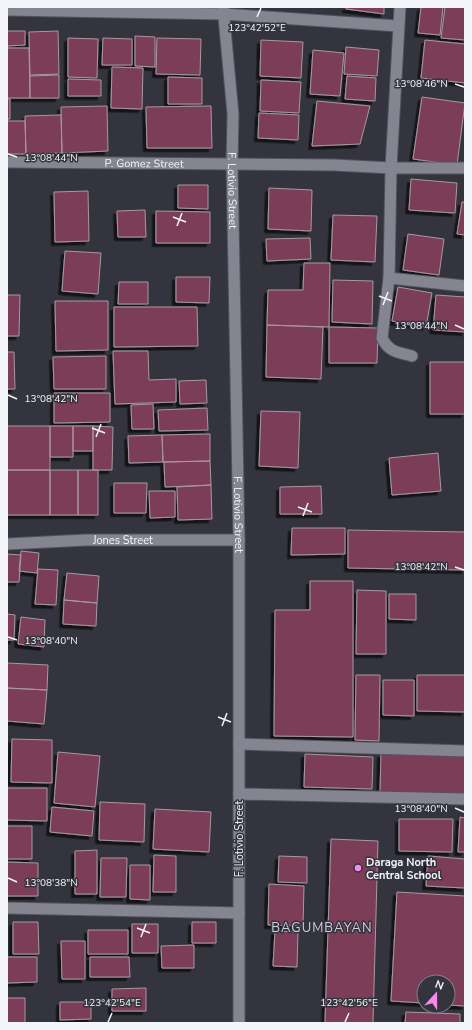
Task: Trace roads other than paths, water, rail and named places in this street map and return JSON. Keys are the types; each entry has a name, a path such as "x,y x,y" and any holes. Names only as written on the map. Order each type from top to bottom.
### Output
{"street":[{"path":"400,7 391,168 390,278 382,338 392,351 412,356"},
{"path":"7,10 223,11 398,26"},
{"name":"F. Lotivio Street","path":"223,11 233,114 232,164 239,540 239,1023"},
{"name":"P. Gomez Street","path":"7,162 334,165 391,168 465,168"},
{"path":"390,278 465,286"},
{"name":"Jones Street","path":"7,544 86,540 239,540"},
{"path":"239,744 320,748 465,751"},
{"path":"239,794 465,799"},
{"path":"7,908 238,913"}],"place":[{"name":"Daraga North Central School","path":"358,868"}],"district":[{"name":"BAGUMBAYAN","path":"322,928"}]}
